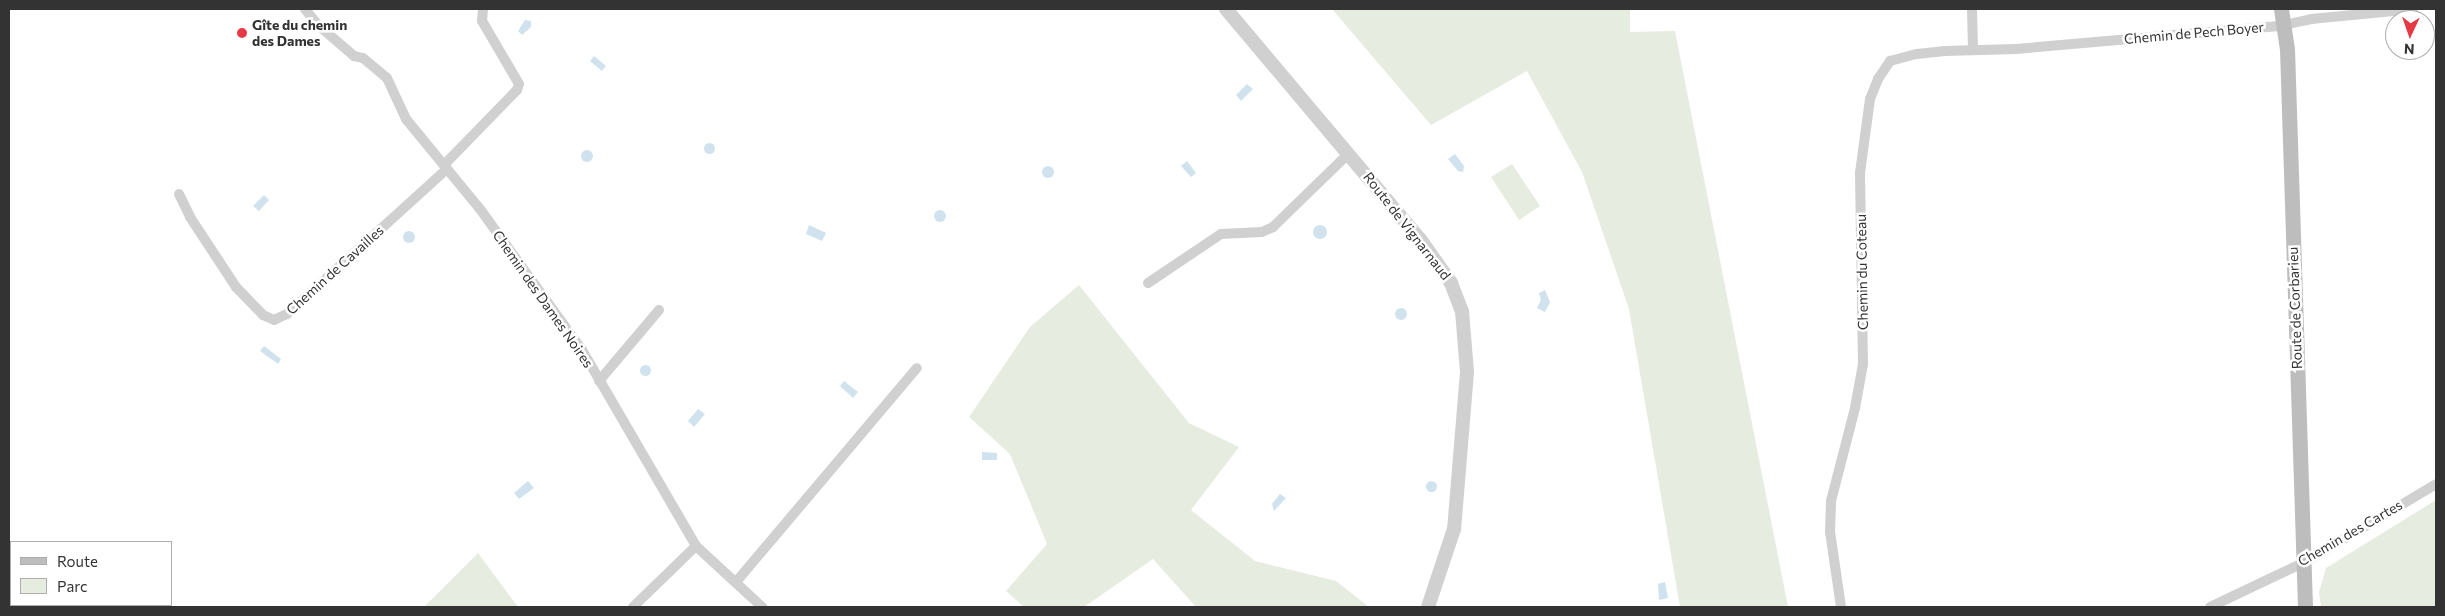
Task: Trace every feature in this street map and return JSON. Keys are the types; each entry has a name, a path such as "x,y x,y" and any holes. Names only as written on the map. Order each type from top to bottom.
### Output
{"main road":[{"name":"Route de Corbarieu","path":"2281,9 2284,25 2305,607"}],"street":[{"name":"Chemin des Dames Noires","path":"305,9 318,25 354,56 362,58 387,78 406,119 545,297 599,381 696,546 762,607"},
{"name":"Chemin de Cavailles","path":"179,194 190,217 236,287 263,316 274,320 287,314 445,167 517,90 519,84 482,21 483,9"},
{"name":"Route de Vignarnaud","path":"1226,9 1292,91 1349,153 1420,239 1451,283 1462,311 1467,372 1454,528 1428,607"},
{"path":"1972,9 1973,49"},
{"name":"Chemin de Pech Boyer","path":"1973,49 2016,49 2284,25 2414,9"},
{"name":"Chemin du Coteau","path":"1841,607 1830,532 1831,501 1863,364 1860,173 1870,99 1878,79 1890,61 1917,54 1973,49"},
{"path":"1148,283 1221,234 1262,232 1273,227 1349,153"},
{"path":"599,381 659,310"},
{"path":"736,582 917,368"},
{"name":"Chemin des Cartes","path":"2210,607 2302,563 2436,484"},
{"path":"633,607 696,546"}],"green space":[{"path":"1332,9 1630,9 1630,32 1675,31 1788,607 1680,607 1629,309 1582,172 1527,71 1431,125"},
{"path":"1512,164 1540,206 1519,220 1491,177"},
{"path":"1079,285 1189,423 1239,447 1191,510 1255,561 1336,581 1369,607 1196,607 1153,559 1084,607 1024,607 1006,591 1047,544 1010,454 969,417 1030,327"},
{"path":"2436,500 2436,607 2321,607 2319,592 2326,568"},
{"path":"478,553 518,607 424,607"}],"water":[{"path":"525,20 531,21 531,27 522,35 518,31"},
{"path":"594,56 606,66 602,71 590,61"},
{"path":"1247,84 1253,89 1241,101 1236,95"},
{"path":"709,142 715,148 709,154 703,148"},
{"path":"587,150 593,156 587,162 581,156"},
{"path":"1455,154 1464,166 1463,172 1458,171 1448,159"},
{"path":"1187,161 1196,173 1191,177 1181,166"},
{"path":"1048,166 1054,172 1048,178 1042,172"},
{"path":"264,195 269,200 259,211 253,206"},
{"path":"938,210 942,210 946,216 942,222 938,222 934,218 934,214"},
{"path":"809,225 826,233 822,241 806,234"},
{"path":"1320,225 1325,227 1327,232 1325,237 1320,239 1315,237 1313,232 1315,227"},
{"path":"409,231 415,237 409,243 403,237"},
{"path":"1545,290 1550,302 1545,312 1537,308 1541,300 1539,293"},
{"path":"1401,308 1407,314 1401,320 1395,314"},
{"path":"264,346 281,359 278,364 260,351"},
{"path":"645,364 651,370 645,376 639,370"},
{"path":"844,381 858,392 853,398 840,386"},
{"path":"698,409 705,414 694,427 688,421"},
{"path":"982,452 997,453 997,460 982,460"},
{"path":"1431,480 1437,486 1431,492 1425,486"},
{"path":"528,481 534,488 519,499 514,493"},
{"path":"1280,494 1286,498 1274,511 1272,504"},
{"path":"1665,582 1668,598 1659,600 1658,584"}],"place":[{"name":"Gîte du chemin des Dames","path":"242,33"}]}
